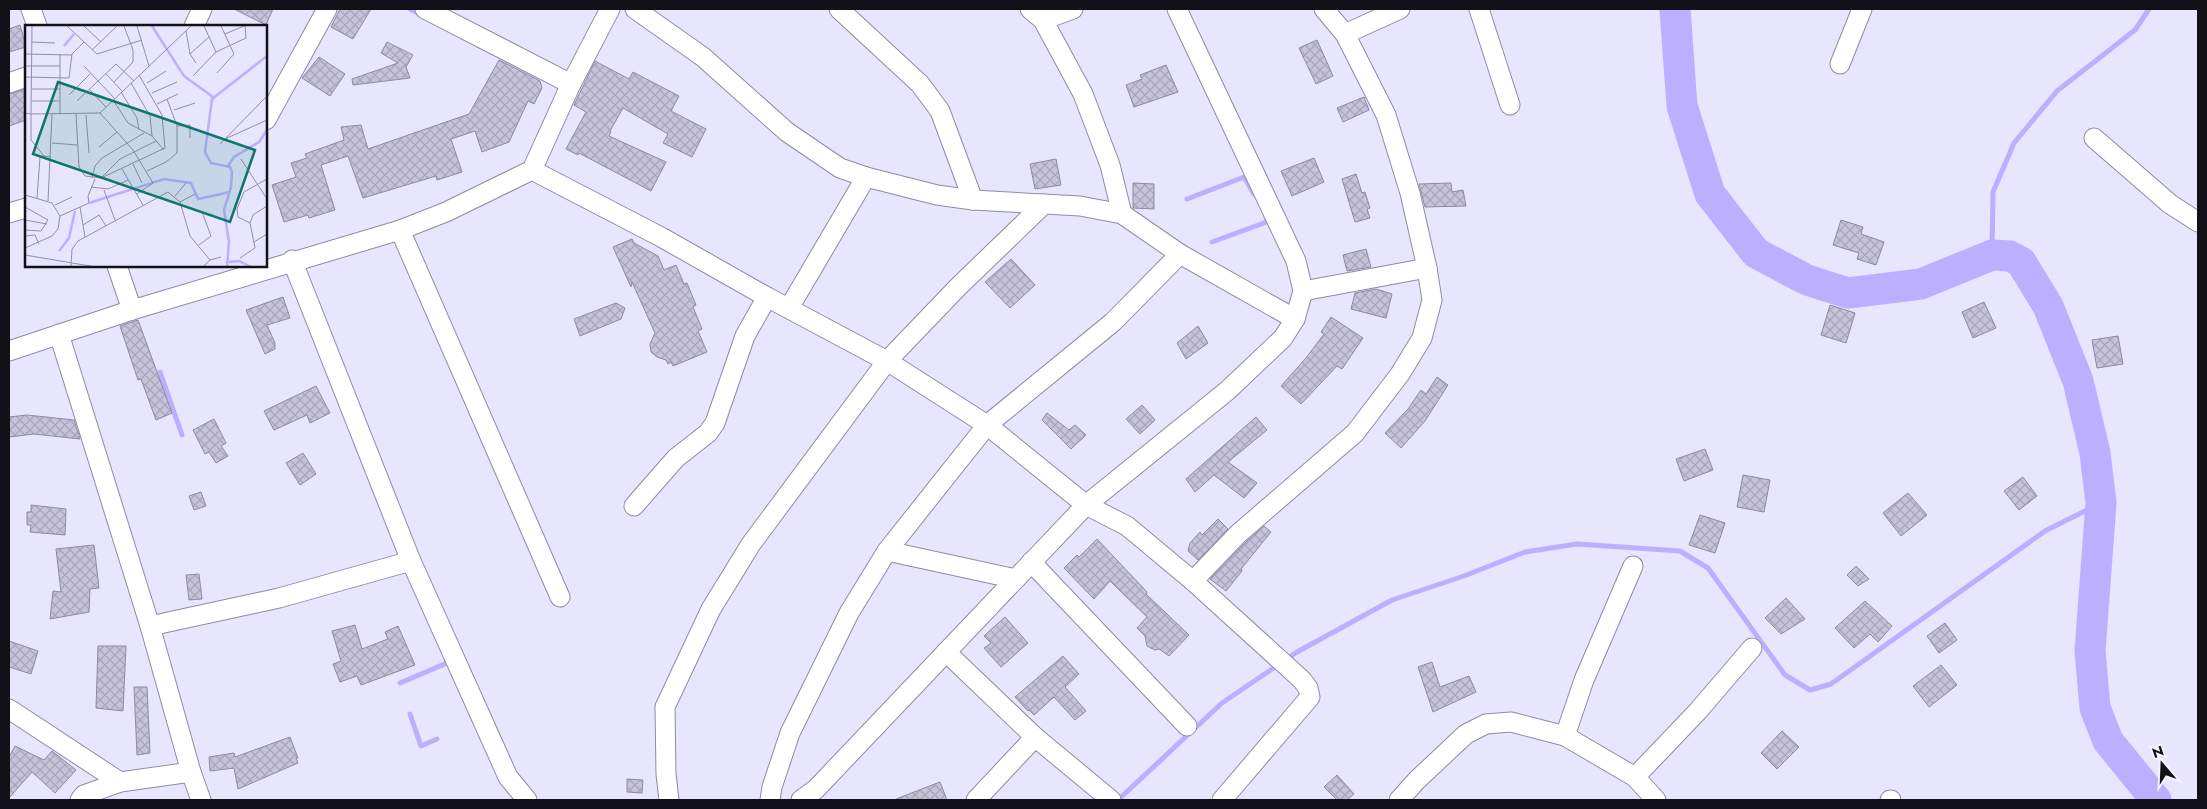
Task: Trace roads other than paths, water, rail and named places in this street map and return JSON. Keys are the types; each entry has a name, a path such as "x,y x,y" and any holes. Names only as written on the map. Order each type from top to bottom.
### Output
{"street":[{"path":"31,9 36,25"},
{"path":"194,25 202,9"},
{"path":"268,116 327,9"},
{"path":"426,9 571,84"},
{"path":"268,268 400,230 446,212 532,170 571,84 610,9"},
{"path":"636,9 703,57 787,132 818,155 840,168 866,177 937,195 973,200 1080,206 1122,214 1180,254 1295,319"},
{"path":"839,9 920,84 940,111 973,200"},
{"path":"1073,9 1036,14 1084,94 1110,165 1122,214"},
{"path":"801,800 816,789 1086,505 1227,391 1283,338 1295,319 1303,291 1296,260 1177,9"},
{"path":"1193,581 1238,534 1355,434 1422,338 1432,300 1427,268 1410,193 1386,116 1345,34 1324,9"},
{"path":"1345,34 1400,9"},
{"path":"1479,9 1510,105"},
{"path":"1840,64 1862,9"},
{"path":"9,83 25,77"},
{"path":"2094,138 2170,204 2198,222"},
{"path":"532,170 661,237 767,297 887,361 987,425 1086,505 1127,526 1193,581 1302,680 1308,688 1310,697 1222,800"},
{"path":"789,308 866,177"},
{"path":"669,800 666,774 664,707 710,609 751,544 887,361 958,287 1044,204"},
{"path":"9,214 25,208"},
{"path":"400,230 560,598"},
{"path":"770,800 772,786 790,733 848,613 887,551 987,425 1113,322 1180,254"},
{"path":"292,260 411,561 508,777 527,800"},
{"path":"118,268 132,310"},
{"path":"9,351 266,268"},
{"path":"1303,291 1427,268"},
{"path":"634,506 676,458 708,433 715,423 745,336 767,297"},
{"path":"59,334 150,626 191,772 201,800"},
{"path":"887,551 1016,579"},
{"path":"150,626 279,598 411,561"},
{"path":"1031,562 1187,726"},
{"path":"1565,736 1584,680 1633,566"},
{"path":"1635,777 1698,711 1752,648"},
{"path":"946,652 1035,737 1111,800"},
{"path":"9,709 120,782"},
{"path":"1399,800 1417,780 1466,734 1486,724 1511,722 1565,736 1635,777 1656,800"},
{"path":"976,800 1035,737"},
{"path":"80,800 84,795 120,782 191,772"}],"waterway":[{"path":"410,9 422,15"},
{"path":"1675,9 1682,106 1710,194 1756,253 1807,280 1848,293 1921,284 1992,255 2010,256 2021,262 2048,306 2078,381 2095,453 2101,503 2090,651 2095,708 2108,741 2156,800"},
{"path":"1992,255 1993,192 2014,143 2057,91 2135,30 2149,9"},
{"path":"1187,199 1244,177 1254,194"},
{"path":"1212,242 1264,223 1268,220 1266,217"},
{"path":"160,372 182,435"},
{"path":"1118,800 1222,703 1297,652 1392,600 1464,576 1525,552 1577,544 1680,551 1708,568 1785,675 1810,690 1831,684 2045,531 2101,503"},
{"path":"400,683 447,663 446,658"},
{"path":"410,714 421,746 437,739"}]}
